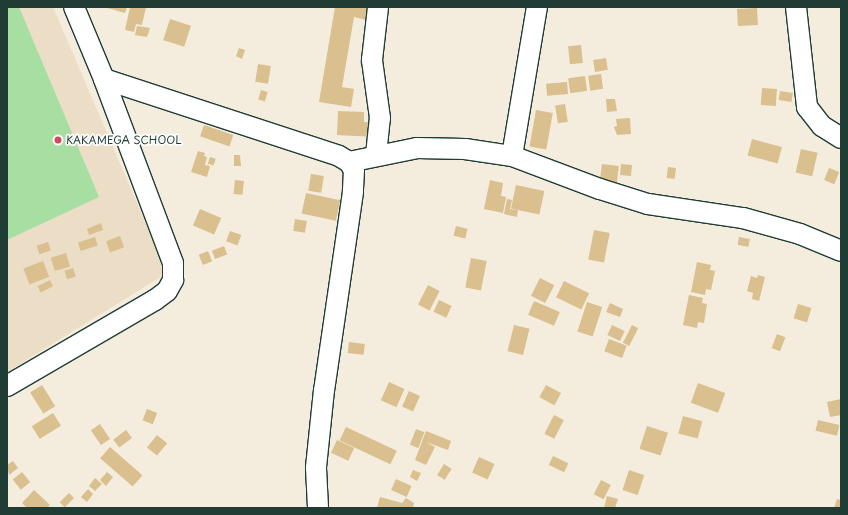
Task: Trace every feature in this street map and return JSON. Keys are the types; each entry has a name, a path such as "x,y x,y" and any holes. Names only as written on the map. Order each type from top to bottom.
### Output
{"street":[{"path":"7,386 155,300 167,290 173,280 173,263 104,79 74,7"},
{"path":"376,155 380,118 372,60 378,7"},
{"path":"512,156 537,7"},
{"path":"796,7 807,107 822,126 841,138"},
{"path":"104,79 339,156 349,162 354,170 353,192 324,390 316,468 318,508"},
{"path":"349,162 376,155 417,148 465,149 512,156 600,189 648,204 743,218 839,247"}],"shaded area":[{"name":"KAKAMEGA SCHOOL","path":"7,7 53,7 167,273 7,372"}],"green space":[{"path":"7,7 19,7 99,197 7,240"}],"building":[{"path":"104,7 127,7 125,13"},
{"path":"130,7 146,7 142,25 136,24 134,32 125,30"},
{"path":"335,7 369,7 367,20 354,17 342,87 354,89 351,107 319,102"},
{"path":"757,8 758,25 738,26 737,9"},
{"path":"170,19 191,26 184,47 163,40"},
{"path":"137,26 150,28 147,37 135,35"},
{"path":"581,45 583,63 570,64 568,46"},
{"path":"239,48 245,50 242,59 236,56"},
{"path":"606,58 608,70 595,72 593,60"},
{"path":"258,64 271,66 268,84 255,82"},
{"path":"601,74 603,89 590,91 588,76"},
{"path":"585,76 587,91 570,93 568,78"},
{"path":"567,82 568,94 547,96 546,84"},
{"path":"762,88 777,89 776,106 761,105"},
{"path":"261,90 268,92 265,102 258,100"},
{"path":"780,91 793,93 791,102 779,100"},
{"path":"606,99 615,99 617,111 607,112"},
{"path":"565,104 568,122 558,123 555,106"},
{"path":"536,110 553,113 546,149 530,146"},
{"path":"338,111 364,112 364,122 376,123 375,137 337,135"},
{"path":"630,118 631,134 617,135 614,127 617,126 616,119"},
{"path":"204,125 233,135 229,146 200,136"},
{"path":"752,139 782,147 778,163 748,155"},
{"path":"801,149 818,153 812,176 796,172"},
{"path":"198,151 205,153 204,156 207,157 205,165 210,166 207,177 191,172"},
{"path":"234,155 240,155 241,166 234,166"},
{"path":"210,157 216,159 214,166 208,164"},
{"path":"602,164 619,166 616,186 600,184"},
{"path":"621,164 632,165 631,176 620,175"},
{"path":"668,167 676,168 675,179 667,178"},
{"path":"829,168 839,172 834,184 824,180"},
{"path":"311,174 324,176 321,193 308,191"},
{"path":"235,180 244,181 242,195 234,194"},
{"path":"490,180 503,183 501,196 506,197 503,213 484,209"},
{"path":"516,185 544,191 539,215 511,208"},
{"path":"306,193 340,200 336,221 302,214"},
{"path":"507,199 512,200 510,209 518,210 517,217 504,214"},
{"path":"200,209 221,218 214,235 193,226"},
{"path":"295,219 307,221 305,233 293,231"},
{"path":"101,223 103,230 89,235 87,229"},
{"path":"456,226 468,229 465,239 454,236"},
{"path":"594,230 610,233 604,263 588,259"},
{"path":"230,231 241,235 238,245 226,241"},
{"path":"120,236 124,247 110,252 106,241"},
{"path":"95,237 98,246 81,251 78,243"},
{"path":"739,237 750,239 748,247 738,245"},
{"path":"48,242 51,251 39,254 37,246"},
{"path":"224,246 227,254 215,259 212,251"},
{"path":"208,251 212,261 203,265 199,255"},
{"path":"66,253 70,266 55,271 51,258"},
{"path":"471,258 487,261 481,291 465,287"},
{"path":"43,261 49,277 29,284 23,269"},
{"path":"697,262 711,265 710,270 715,271 711,290 706,289 705,295 691,292"},
{"path":"73,268 76,277 67,279 64,271"},
{"path":"758,275 765,277 759,301 752,299 753,293 747,291 751,276 757,278"},
{"path":"540,278 554,285 545,303 531,296"},
{"path":"50,280 53,286 41,293 38,286"},
{"path":"564,281 589,293 581,309 556,297"},
{"path":"428,285 440,291 430,311 418,305"},
{"path":"689,295 703,298 702,303 707,304 704,323 698,322 697,328 683,325"},
{"path":"439,300 452,306 446,318 434,312"},
{"path":"534,301 560,312 554,326 528,315"},
{"path":"587,302 602,307 593,336 577,331"},
{"path":"610,303 623,309 620,317 606,312"},
{"path":"798,304 811,308 807,322 794,318"},
{"path":"514,325 530,329 523,355 507,351"},
{"path":"612,325 625,331 620,341 607,335"},
{"path":"632,325 638,328 629,346 623,343"},
{"path":"777,334 785,337 780,351 772,348"},
{"path":"609,339 627,346 622,358 604,351"},
{"path":"349,342 365,344 364,355 348,353"},
{"path":"389,382 405,389 396,407 381,400"},
{"path":"698,383 725,393 718,413 691,403"},
{"path":"42,385 55,406 43,414 30,392"},
{"path":"546,385 561,393 554,405 539,397"},
{"path":"409,391 420,396 413,411 402,407"},
{"path":"841,399 841,415 830,417 827,402"},
{"path":"147,409 157,413 153,424 143,420"},
{"path":"53,413 61,426 40,439 32,426"},
{"path":"554,415 564,420 554,439 544,434"},
{"path":"683,416 702,421 698,439 678,433"},
{"path":"818,420 839,425 837,436 816,431"},
{"path":"100,424 110,439 101,445 91,430"},
{"path":"647,426 668,433 661,456 640,449"},
{"path":"346,427 397,451 390,464 340,441"},
{"path":"416,429 424,432 418,448 410,445"},
{"path":"126,430 132,438 119,448 113,440"},
{"path":"426,431 451,441 448,450 426,442 435,447 426,465 415,460"},
{"path":"157,435 167,443 157,456 147,447"},
{"path":"337,440 354,448 348,461 331,453"},
{"path":"110,447 142,475 133,487 100,458"},
{"path":"553,456 568,463 564,472 549,465"},
{"path":"479,457 495,464 488,479 472,473"},
{"path":"13,461 18,468 9,475 7,465"},
{"path":"444,464 452,469 445,480 437,475"},
{"path":"413,470 421,473 417,481 410,477"},
{"path":"629,470 644,475 638,495 623,490"},
{"path":"22,472 30,482 21,490 13,480"},
{"path":"107,472 113,477 106,486 100,480"},
{"path":"95,478 102,484 95,491 89,486"},
{"path":"396,479 412,486 407,497 391,490"},
{"path":"601,480 611,485 604,499 594,494"},
{"path":"88,489 93,494 87,502 81,497"},
{"path":"34,490 50,505 47,508 27,508 22,503"},
{"path":"69,493 74,498 65,507 60,502"},
{"path":"607,496 618,499 615,508 604,508"},
{"path":"380,497 402,503 406,498 414,503 413,508 377,508"},
{"path":"837,499 841,500 841,508 834,508"}],"place":[{"name":"KAKAMEGA SCHOOL","path":"58,140"}]}
